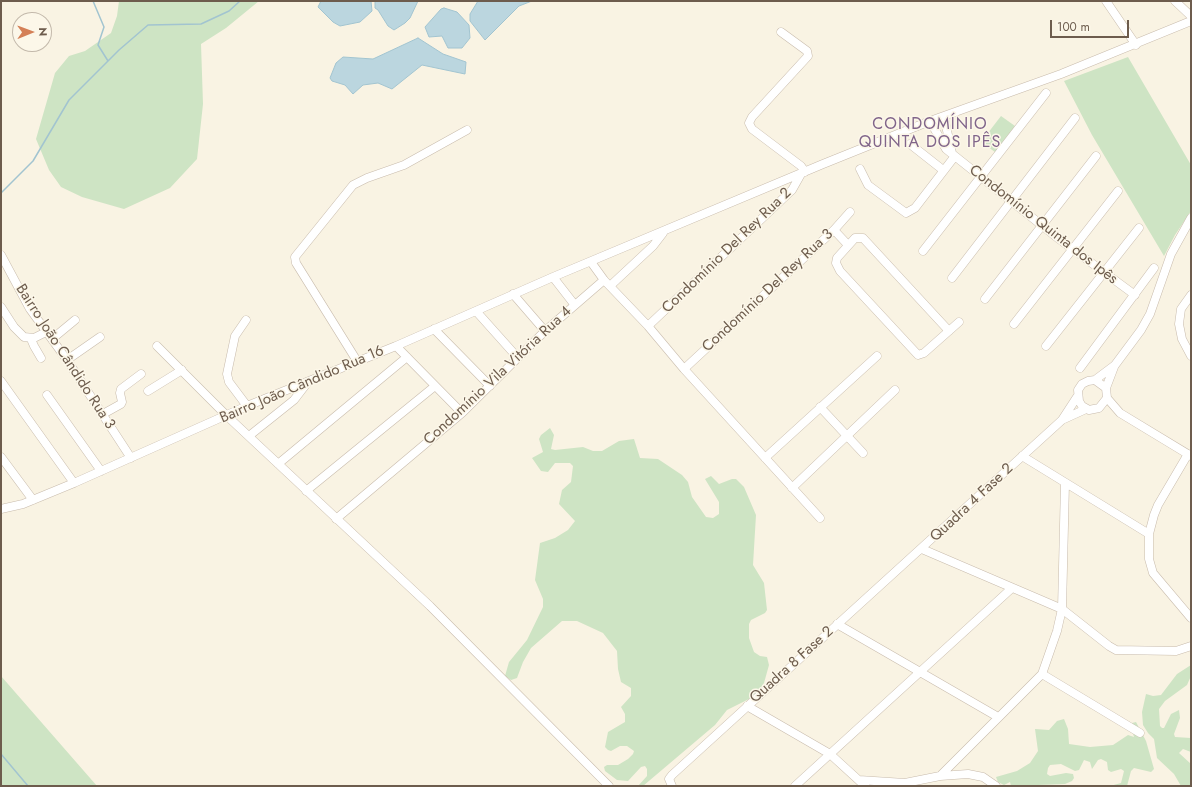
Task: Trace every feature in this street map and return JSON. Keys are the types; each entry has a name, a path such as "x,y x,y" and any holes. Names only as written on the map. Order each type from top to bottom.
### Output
{"street":[{"path":"1106,1 1136,45"},
{"path":"1175,1 1191,16"},
{"name":"Bairro João Cândido Rua 16","path":"1,509 14,507 74,483 247,406 396,346 513,294 803,173 930,121 1061,74 1136,45 1191,21"},
{"path":"781,32 807,51 808,56 752,117 749,123 752,129 801,166 803,173"},
{"path":"923,251 1046,93"},
{"path":"860,169 868,185 906,213 916,208 954,155 944,117"},
{"path":"952,278 1075,118"},
{"name":"Condomínio Quinta dos Ipês","path":"930,121 946,149 1103,273 1135,295"},
{"path":"357,361 298,266 295,257 352,185 404,165 467,130"},
{"path":"910,144 943,170"},
{"path":"984,299 1096,156"},
{"name":"Condomínio Del Rey Rua 2","path":"648,326 792,190 803,173"},
{"path":"1014,324 1118,191"},
{"name":"Condomínio Del Rey Rua 3","path":"684,369 834,230 850,212"},
{"path":"1062,420 1077,397 1078,390 1082,384 1095,380 1115,364 1147,321 1170,254 1191,218"},
{"path":"1046,346 1139,228"},
{"path":"834,230 848,245"},
{"name":"Condomínio Vila Vitória Rua 4","path":"336,519 462,413 574,304 607,283 652,246 664,232"},
{"path":"949,331 863,238 857,237 837,258 836,263 838,268 916,353 921,355 924,353 949,331 959,322"},
{"name":"Bairro João Cândido Rua 3","path":"1,255 30,309 67,360 131,458"},
{"path":"591,262 607,283 648,326 684,369 820,518"},
{"path":"1080,368 1154,268"},
{"path":"554,277 574,304"},
{"path":"513,294 545,331"},
{"path":"1191,295 1181,309 1179,324 1182,339 1191,356"},
{"path":"1,307 20,334 31,339 38,338 46,332"},
{"path":"476,311 518,358"},
{"path":"52,339 75,320"},
{"path":"246,320 235,336 227,374 229,382 247,406"},
{"path":"434,329 490,386"},
{"path":"67,360 100,337"},
{"path":"31,339 41,358"},
{"path":"157,346 226,416 430,606 609,786"},
{"path":"396,346 462,413"},
{"path":"765,458 877,356"},
{"path":"278,464 407,357"},
{"path":"1115,364 1106,388 1107,398 1120,413"},
{"path":"148,391 182,370"},
{"path":"103,414 121,404 120,393 122,389 141,374"},
{"path":"1095,380 1106,388"},
{"path":"1,381 74,483"},
{"path":"249,436 294,400 307,383"},
{"path":"306,492 435,386"},
{"path":"792,488 895,390"},
{"path":"47,395 101,471"},
{"path":"1077,397 1082,406 1086,409 1092,410 1099,408 1120,413 1190,455 1158,505 1149,534 1151,568 1191,618"},
{"path":"1099,408 1107,398"},
{"path":"820,407 863,453"},
{"path":"1062,420 1086,409"},
{"name":"Quadra 4 Fase 2","path":"837,624 922,549 1062,420"},
{"path":"1022,456 1149,534"},
{"path":"1,457 33,500"},
{"path":"940,776 1042,674 1057,631 1062,609 1065,483"},
{"path":"922,549 1062,609 1108,646 1116,650 1176,651 1191,646"},
{"path":"795,786 1012,588"},
{"path":"837,624 998,717"},
{"name":"Quadra 8 Fase 2","path":"671,783 672,775 837,624"},
{"path":"1042,674 1140,733"},
{"path":"747,706 830,754 865,786"},
{"path":"859,780 905,783 940,776 976,774 996,786"}],"green space":[{"path":"119,1 259,1 226,28 201,44 203,104 197,159 170,188 124,209 82,197 61,187 49,170 36,139 55,73 69,56 85,51 111,33 117,16"},
{"path":"1128,57 1191,165 1191,211 1175,235 1164,256 1092,135 1064,81"},
{"path":"1001,116 1015,126 995,152 981,142"},
{"path":"550,428 554,435 551,449 555,450 583,447 593,451 602,451 619,441 634,439 640,458 658,459 682,475 688,482 692,497 706,517 713,518 719,514 719,502 705,479 711,476 719,484 736,479 744,487 756,515 753,565 764,583 767,610 765,613 751,620 749,624 749,638 754,652 760,656 767,657 769,665 764,683 755,696 727,710 715,725 643,786 638,786 647,776 647,769 645,766 641,767 628,781 617,780 605,771 604,767 607,765 618,765 628,759 634,751 627,746 620,746 611,751 605,747 608,732 625,722 625,714 621,707 631,696 631,688 621,682 618,669 617,651 603,633 577,621 562,621 531,648 523,662 517,678 511,680 505,676 509,662 527,640 543,607 543,599 535,580 540,543 555,538 568,530 575,521 559,504 562,490 571,482 573,466 570,463 555,463 548,472 541,471 532,458 543,452 539,439 541,435"},
{"path":"1191,665 1191,676 1187,685 1165,701 1159,709 1160,726 1162,728 1164,728 1171,714 1179,710 1180,718 1174,734 1175,737 1191,738 1191,752 1183,749 1179,753 1191,764 1191,786 1181,786 1174,774 1157,758 1154,739 1143,725 1142,712 1146,694 1153,696 1161,695 1177,674"},
{"path":"1,676 97,786 1,786"},
{"path":"1064,719 1068,729 1069,744 1090,747 1113,745 1128,735 1134,737 1131,726 1132,723 1136,722 1146,741 1154,769 1151,772 1134,768 1131,771 1127,786 1110,786 1121,783 1124,771 1121,769 1111,772 1108,770 1107,762 1101,759 1098,760 1092,769 1090,762 1084,760 1079,770 1075,771 1061,764 1050,765 1047,774 1050,776 1066,773 1073,774 1074,778 1072,781 1065,784 1011,786 1010,782 1004,785 998,782 996,777 1017,771 1030,763 1038,751 1035,729 1049,730 1057,721"}],"water":[{"path":"321,1 371,1 372,11 360,22 340,26 333,22 318,7"},
{"path":"375,1 418,1 410,18 394,30 388,26 378,10 375,8"},
{"path":"478,1 532,1 519,6 485,40 470,21 470,14"},
{"path":"444,8 457,12 469,25 470,38 462,48 448,48 442,36 429,37 425,27 441,9"},
{"path":"418,38 443,54 466,62 465,74 422,65 392,89 378,83 363,85 353,94 345,85 332,81 330,78 336,63 343,57 373,59"}],"waterway":[{"path":"93,1 104,27 98,45 108,61"},
{"path":"1,193 33,161 69,100 119,50 148,25 201,24 229,11 240,1"},
{"path":"1,754 28,786"}],"district":[{"name":"CONDOMÍNIO QUINTA DOS IPÊS","path":"930,134"}]}
